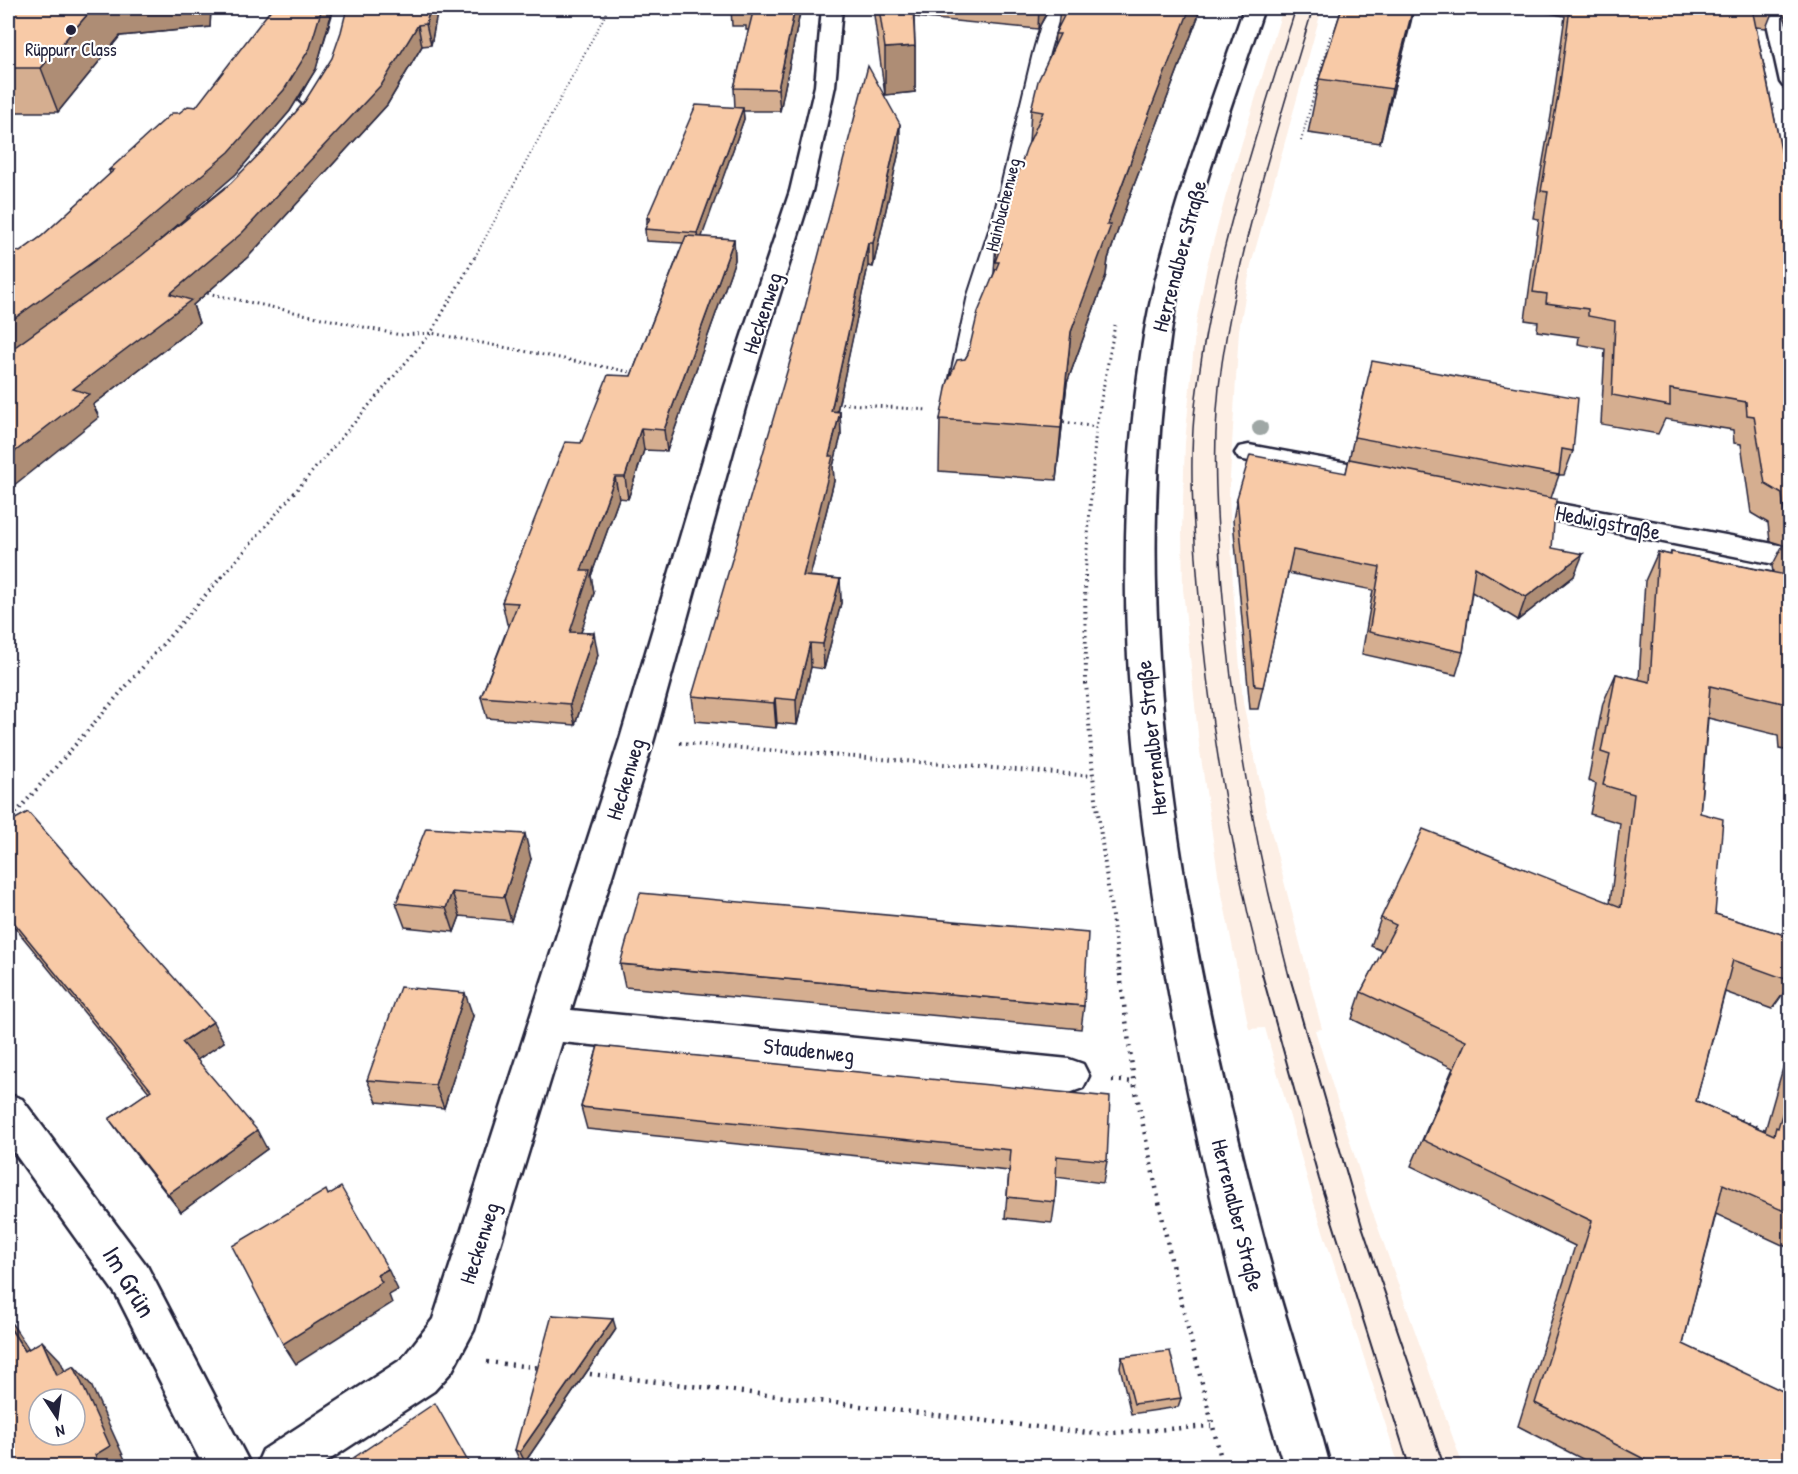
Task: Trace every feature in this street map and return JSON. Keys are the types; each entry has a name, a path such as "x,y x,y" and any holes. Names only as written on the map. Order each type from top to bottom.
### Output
{"street":[{"path":"298,117 321,84 337,41 345,8"},
{"name":"Heckenweg","path":"279,1467 418,1375 436,1356 452,1330 637,739 738,386 801,191 825,86 832,8"},
{"name":"Herrenalber Straße","path":"1254,8 1174,256 1158,328 1145,426 1139,584 1152,779 1181,958 1206,1088 1238,1220 1307,1467"},
{"path":"1770,8 1776,19 1791,82"},
{"path":"1249,453 1414,485"},
{"name":"Hedwigstraße","path":"1484,498 1791,557"},
{"name":"Staudenweg","path":"548,1024 1069,1076"},
{"name":"Im Grün","path":"8,1112 132,1281 228,1467"}],"lane":[{"name":"Hainbuchenweg","path":"954,405 978,294 1003,215 1049,25 1058,8"}],"path":[{"path":"531,10 576,8"},
{"path":"8,822 16,816 431,333 458,289 609,8"},
{"path":"1301,141 1331,33"},
{"path":"202,291 400,335 431,333 639,374"},
{"path":"834,402 951,412 954,405"},
{"path":"1049,419 1096,427"},
{"path":"637,739 1093,776"},
{"path":"1725,1114 1779,1137"},
{"path":"436,1356 554,1370"},
{"path":"578,1372 1097,1434 1211,1426"}],"shaded area":[{"path":"1283,8 1322,8 1251,265 1239,330 1229,494 1233,587 1243,703 1267,815 1322,1029 1315,1030 1370,1205 1463,1466 1399,1466 1314,1203 1265,1028 1249,1029 1218,874 1199,744 1183,589 1182,530 1185,443 1196,322 1207,265 1226,195"}],"building":[{"path":"8,8 93,8 41,68 8,68"},
{"path":"272,8 322,8 310,48 284,90 229,152 133,233 8,323 8,249 20,252 42,236 114,170 109,170 172,113 179,113 188,106 196,107"},
{"path":"347,8 430,8 426,24 418,25 382,84 242,233 170,294 191,300 73,389 89,394 8,457 8,352 141,256 231,183 270,143 305,101 332,58"},
{"path":"754,8 795,8 778,89 734,88"},
{"path":"879,8 913,8 915,46 885,48"},
{"path":"1068,8 1190,8 1107,225 1111,225 1071,332 1061,428 940,419 947,384 957,360 965,359 968,354 978,312 999,262 995,262 1002,243 996,242 1026,149 1043,112 1031,110 1038,81 1060,34 1055,34"},
{"path":"1342,8 1413,8 1392,89 1319,79"},
{"path":"1570,8 1752,8 1791,199 1791,514 1784,512 1782,494 1765,484 1754,416 1747,415 1746,402 1670,389 1670,406 1612,395 1615,321 1588,316 1588,309 1546,303 1547,294 1533,292 1548,192 1541,191 1559,90"},
{"path":"868,66 900,124 873,243 868,243 831,411 840,412 829,456 833,456 803,576 840,579 823,644 810,643 796,700 775,698 774,703 692,696 798,334"},
{"path":"696,105 743,108 697,233 645,229 650,218 647,218"},
{"path":"686,236 734,239 664,430 641,428 625,477 615,477 581,571 590,571 570,632 594,633 570,704 481,697 518,603 502,602 565,442 581,443 608,375 631,376"},
{"path":"1372,361 1578,398 1573,451 1562,449 1559,475 1354,437"},
{"path":"1250,455 1346,473 1349,459 1556,499 1552,548 1583,554 1526,597 1475,567 1463,652 1369,632 1380,567 1293,550 1263,687 1255,686 1237,498"},
{"path":"1787,537 1791,537 1791,568"},
{"path":"1658,552 1671,555 1671,552 1791,576 1791,705 1710,686 1700,813 1723,819 1715,914 1791,937 1791,981 1733,960 1696,1101 1774,1135 1791,1084 1791,1214 1723,1184 1683,1344 1791,1395 1791,1467 1642,1467 1644,1459 1535,1403 1592,1221 1423,1140 1466,1041 1361,992 1396,925 1381,918 1423,829 1621,907 1634,794 1603,785 1610,755 1601,752 1616,674 1650,682"},
{"path":"28,812 213,1022 182,1042 257,1130 168,1194 109,1119 151,1090 8,915 8,823"},
{"path":"426,828 525,834 504,897 452,892 446,908 396,903"},
{"path":"640,893 1088,933 1084,1006 620,964"},
{"path":"400,987 465,993 435,1085 367,1080"},
{"path":"598,1046 1110,1097 1107,1161 1057,1156 1055,1202 1007,1197 1011,1150 581,1107"},
{"path":"341,1187 388,1269 377,1275 382,1282 283,1344 232,1246 326,1190 328,1195"},
{"path":"552,1315 613,1319 520,1452 515,1450"},
{"path":"8,1325 25,1351 42,1341 57,1375 74,1366 83,1387 27,1387 27,1447 87,1447 87,1395 110,1446 95,1455 99,1467 8,1467"},
{"path":"1170,1351 1181,1398 1134,1404 1122,1357"},
{"path":"435,1403 471,1467 340,1467"}],"tram line":[{"path":"1263,976 1240,879 1214,733 1198,585 1192,479 1193,437 1201,364 1221,261 1249,159 1296,8"},
{"path":"1289,976 1255,831 1232,685 1216,502 1216,447 1222,363 1239,273 1261,184 1313,8"},
{"path":"1262,974 1319,1179 1409,1466"},
{"path":"1289,974 1362,1226 1444,1466"}],"place":[{"name":"Rüppurr Class","path":"71,30"}]}
